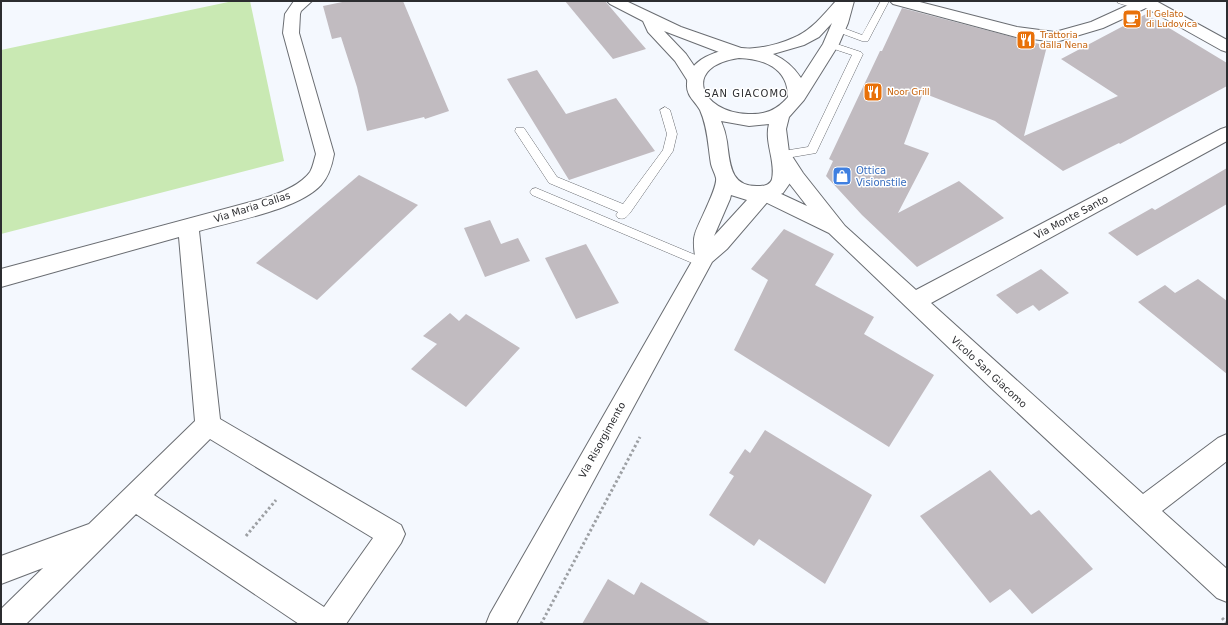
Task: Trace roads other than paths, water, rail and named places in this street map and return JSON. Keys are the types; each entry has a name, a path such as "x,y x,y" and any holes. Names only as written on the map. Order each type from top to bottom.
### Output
{"street":[{"name":"Via Maria Callas","path":"1,278 188,227 282,199 301,190 313,181 322,169 325,154 291,33 291,16 295,9 304,1"},
{"path":"615,1 648,19 690,37 771,59 787,70 796,83 797,97"},
{"path":"695,79 700,69 710,60 724,54 746,53 798,42 813,34 845,1"},
{"path":"708,109 728,118 749,121 781,114 791,106 831,45 838,29 845,1"},
{"path":"898,1 1016,32 1056,36 1097,25 1144,3 1227,47"},
{"path":"648,19 653,30 670,45 687,66 695,79 696,95 708,109 718,140 719,159 726,180 740,190 755,194 764,193"},
{"name":"Via Risorgimento","path":"500,624 703,259 720,243 764,193 775,189 781,182 781,155 778,128 781,114"},
{"name":"Via Monte Santo","path":"914,302 1227,133"},
{"name":"Vicolo San Giacomo","path":"781,155 796,178 838,231 1227,588"},
{"path":"703,259 704,236 720,199 726,180"},
{"name":"Vicolo San Giacomo","path":"764,193 838,231"},
{"path":"188,227 208,425"},
{"path":"208,425 392,534 329,624"},
{"path":"6,624 208,425"},
{"path":"1142,511 1227,446"},
{"path":"134,497 324,624"},
{"path":"1,570 98,533"}],"lane":[{"path":"838,29 865,39 885,1"},
{"path":"1121,1 1144,3"},
{"path":"781,155 812,150 858,54 831,45"},
{"path":"615,225 668,151 672,134 665,110"},
{"path":"520,131 553,180 626,210"},
{"path":"536,192 615,225 703,259"}],"place":[{"name":"Il Gelato di Ludovica","path":"1132,19"},
{"name":"Trattoria dalla Nena","path":"1026,40"},
{"name":"Noor Grill","path":"873,92"},
{"name":"Ottica Visionstile","path":"842,176"}],"district":[{"name":"SAN GIACOMO","path":"746,93"}]}
